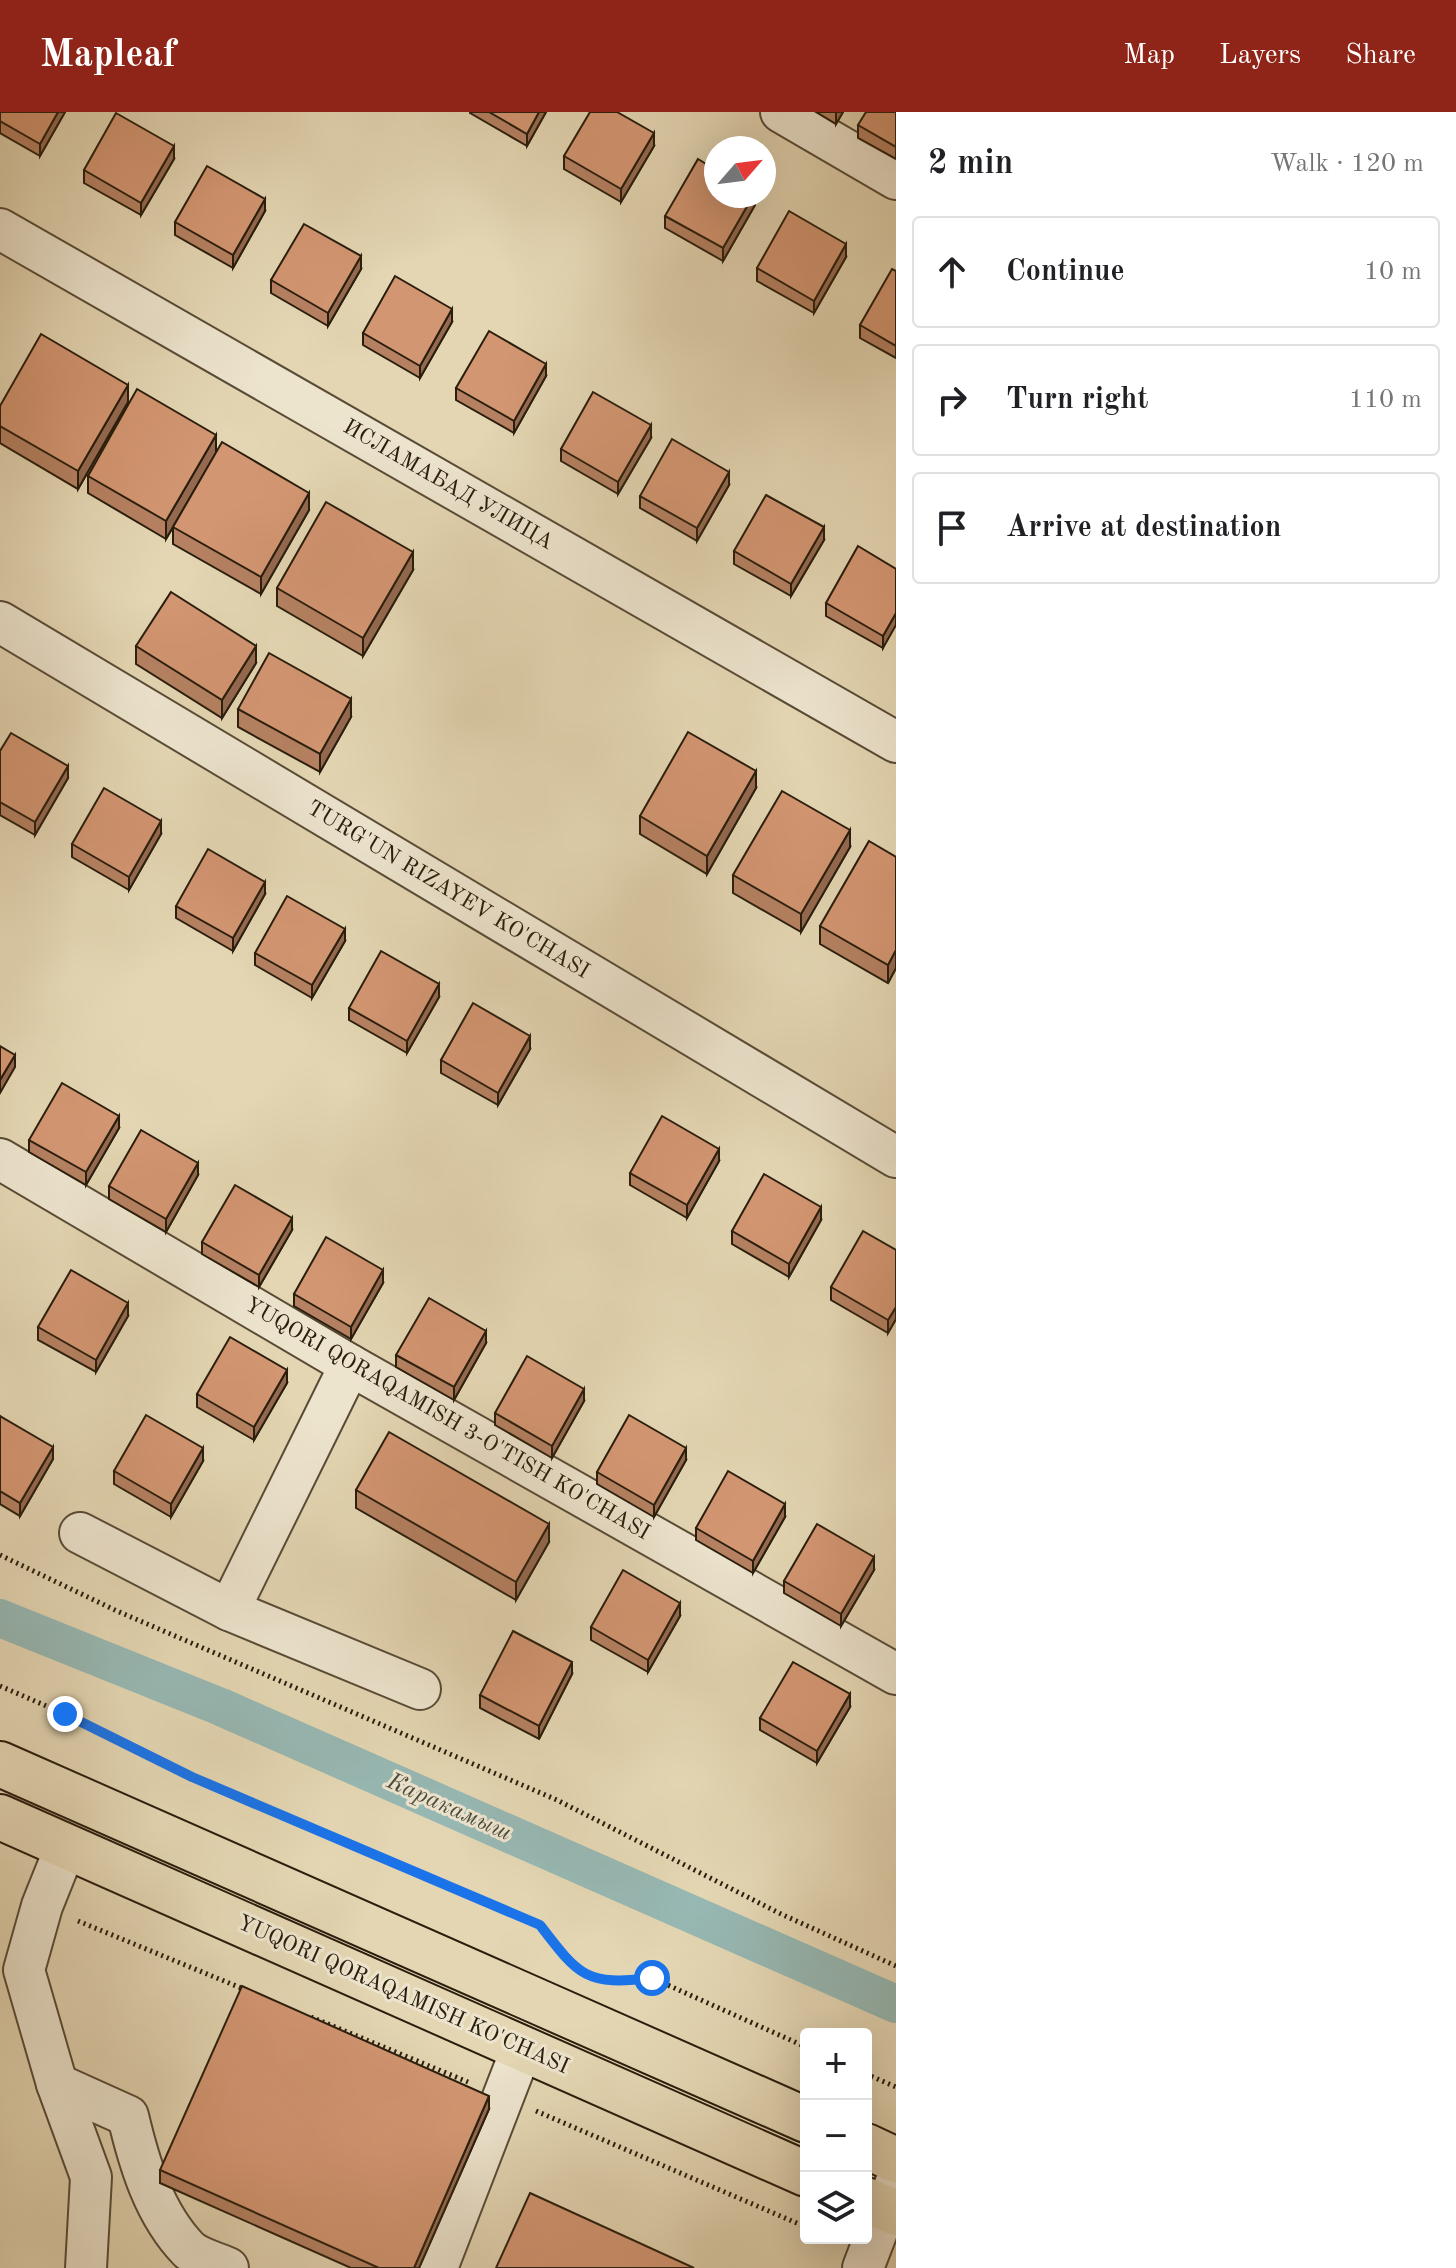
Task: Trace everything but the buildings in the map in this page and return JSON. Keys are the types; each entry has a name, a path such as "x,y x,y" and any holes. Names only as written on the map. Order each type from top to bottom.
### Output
{"main road":[{"path":"0,1764 800,2117"},
{"name":"YUQORI QORAQAMISH KO'CHASI","path":"0,1817 801,2172"},
{"path":"872,2149 896,2160"}],"street":[{"path":"781,112 896,179"},
{"name":"ИСЛАМАБАД УЛИЦА","path":"0,229 895,740"},
{"name":"TURG'UN RIZAYEV KO'CHASI","path":"0,622 896,1157"},
{"name":"YUQORI QORAQAMISH 3-O'TISH KO'CHASI","path":"0,1159 350,1365 896,1674"},
{"path":"229,1610 350,1365"},
{"path":"80,1533 229,1610 420,1689"},
{"path":"66,1846 42,1906 24,1970 57,2084 91,2177 86,2268"},
{"path":"437,2268 522,2048"},
{"path":"57,2084 128,2116 141,2174 166,2215 190,2251 228,2268"},
{"path":"863,2268 886,2201"}],"path":[{"path":"0,1555 117,1611 557,1800 781,1914 896,1966"},
{"path":"0,1686 65,1714 192,1777 540,1925 567,1960 588,1976 615,1982 652,1978 800,2044"},
{"path":"42,1906 257,1995"},
{"path":"300,2012 800,2224"},
{"path":"872,2077 896,2087"}],"waterway":[{"name":"Каракамыш","path":"0,1618 221,1707 896,2004"}],"route":[{"path":"65,1714 192,1777 540,1925 567,1960 588,1976 615,1982 652,1978"}]}
